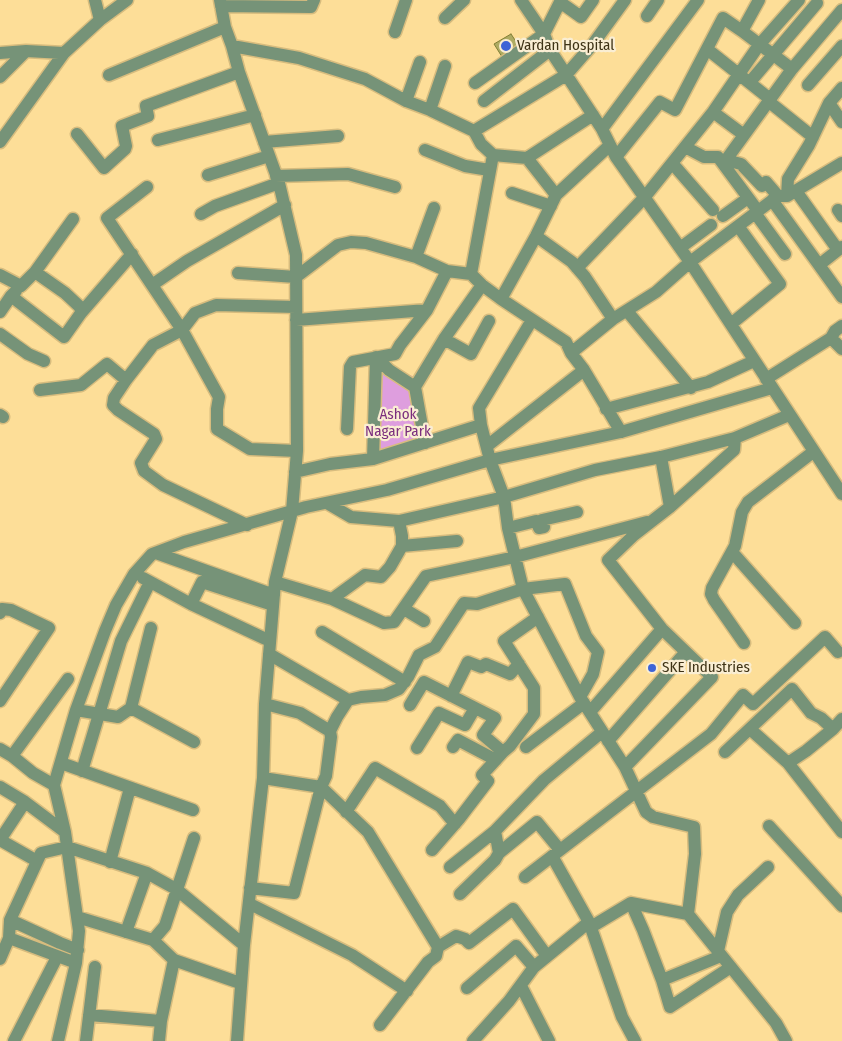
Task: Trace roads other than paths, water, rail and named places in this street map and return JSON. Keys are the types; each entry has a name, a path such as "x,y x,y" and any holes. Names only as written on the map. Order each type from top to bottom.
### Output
{"street":[{"path":"95,0 100,20"},
{"path":"0,142 64,53 100,20 127,0"},
{"path":"237,1041 240,984 263,778 265,704 274,594 292,511 297,451 296,255 278,179 224,27 221,3 283,4 311,7 314,0"},
{"path":"395,32 406,0"},
{"path":"445,18 464,0"},
{"path":"521,0 544,34 550,50 602,129 616,157 690,262 842,494"},
{"path":"475,83 544,34 561,1 581,17 593,0"},
{"path":"474,131 566,75 593,44 625,0"},
{"path":"647,16 658,0"},
{"path":"602,129 698,0"},
{"path":"742,30 759,0"},
{"path":"577,268 644,198 713,112 759,44 800,0"},
{"path":"750,82 817,3"},
{"path":"819,265 840,249 766,182 762,186 741,164 726,160 792,69 842,10"},
{"path":"616,157 660,102 674,110 723,18 742,30 792,69"},
{"path":"110,75 224,27"},
{"path":"232,46 299,58 365,79 406,101 474,131 481,144 493,155 526,158 593,115"},
{"path":"808,85 842,46"},
{"path":"707,49 750,82 813,136"},
{"path":"484,101 550,50"},
{"path":"0,53 26,51 64,53"},
{"path":"0,77 26,51"},
{"path":"406,101 420,62"},
{"path":"430,110 446,66"},
{"path":"77,134 104,168 125,149 122,126 148,116 146,106 239,72"},
{"path":"842,88 829,103 813,136 788,179 783,196 819,265 842,297"},
{"path":"829,103 842,122"},
{"path":"713,112 744,135"},
{"path":"158,140 255,115"},
{"path":"264,142 338,136"},
{"path":"501,299 553,201 609,146"},
{"path":"685,147 704,157 718,157 785,254"},
{"path":"425,150 465,166 489,170"},
{"path":"471,274 493,155"},
{"path":"208,175 269,156"},
{"path":"826,173 842,157"},
{"path":"526,158 553,201"},
{"path":"672,163 718,213 748,198"},
{"path":"571,354 613,319 656,292 690,262 756,212 842,163"},
{"path":"201,214 278,179 348,174 395,186"},
{"path":"147,186 107,218 182,330 219,398 216,409 217,429 250,449 297,451"},
{"path":"512,193 553,201"},
{"path":"152,285 187,261 285,206"},
{"path":"416,257 434,208"},
{"path":"0,312 11,296 35,272 73,219"},
{"path":"680,248 712,225"},
{"path":"731,324 780,284 738,226"},
{"path":"536,236 572,262 613,319"},
{"path":"238,273 296,277 338,245 350,242 366,243 416,257 447,271 471,274 501,299 566,342 571,354 584,370 621,432"},
{"path":"11,296 64,337 81,313 132,254"},
{"path":"346,429 350,367 353,362 395,354 427,310 447,271"},
{"path":"35,272 65,293 80,307 81,313"},
{"path":"0,275 22,286"},
{"path":"425,443 415,387 444,339 482,285"},
{"path":"247,525 164,485 144,471 141,463 156,439 154,434 113,405 116,392 153,345 182,330 195,313 216,305 296,314 427,310"},
{"path":"626,312 691,388"},
{"path":"532,320 479,408 481,426 490,460 504,497 508,528 523,590 585,704 625,767 646,812 653,818 694,827 694,854 688,914"},
{"path":"444,339 471,354 489,321"},
{"path":"58,1041 76,963 78,917 65,832 54,785 76,710 104,630 134,574 152,554 184,542 292,511 387,490 490,460 621,432 769,383 831,338 835,331 842,326"},
{"path":"0,334 28,354 44,361"},
{"path":"831,338 842,349"},
{"path":"376,357 389,370 415,387"},
{"path":"373,459 376,357"},
{"path":"606,408 691,388 754,361"},
{"path":"40,390 81,385 107,364 126,380"},
{"path":"487,446 584,370"},
{"path":"327,503 351,517 399,521 504,497 595,470 660,457 735,438 789,415"},
{"path":"295,472 330,464 373,459 481,426"},
{"path":"625,767 712,677 662,629 608,560 634,535 670,507 734,450 735,438"},
{"path":"744,643 712,594 715,581 732,552 742,512 748,502 813,452"},
{"path":"660,457 670,507"},
{"path":"508,528 536,521 539,528 544,527 542,520 577,512"},
{"path":"332,599 365,575 381,577 390,567 402,546 399,521"},
{"path":"191,604 202,582 274,594 332,599 384,623 394,622 426,576 515,557 652,521"},
{"path":"402,546 457,541"},
{"path":"732,552 795,623"},
{"path":"156,553 274,594"},
{"path":"134,574 191,604 270,641"},
{"path":"82,771 121,641 150,582"},
{"path":"250,888 294,893 321,787 326,776 332,737 330,730 336,716 348,700 391,694 400,689 419,655 435,647 464,603 477,604 523,590 565,584 586,636 598,652 585,704"},
{"path":"0,612 2,608 11,610 49,628 0,701"},
{"path":"404,609 424,621"},
{"path":"432,850 488,781 482,774 510,746 534,714 534,688 504,641 538,617"},
{"path":"76,710 118,718 131,708 151,628"},
{"path":"526,747 585,704 662,629"},
{"path":"322,632 405,682"},
{"path":"525,877 711,734 743,695 753,704 825,637 838,652"},
{"path":"450,866 495,831 544,780 605,736 685,652"},
{"path":"269,654 348,700"},
{"path":"450,696 468,662 480,666 486,664 510,674 519,664"},
{"path":"12,756 68,679"},
{"path":"410,705 424,682 495,718 483,735 499,756"},
{"path":"726,752 792,689 811,713 821,718 833,729"},
{"path":"265,704 300,713 330,730"},
{"path":"131,708 194,742"},
{"path":"417,748 439,713 465,725 475,708"},
{"path":"788,763 833,729 842,719"},
{"path":"750,729 788,763 842,832"},
{"path":"453,747 458,740 499,756"},
{"path":"0,749 54,785"},
{"path":"60,763 193,810"},
{"path":"346,812 376,768 440,806 455,824"},
{"path":"263,778 321,787 368,832 438,947 436,956 428,962 380,1025"},
{"path":"0,787 25,802 65,832"},
{"path":"110,862 130,788"},
{"path":"25,802 1,836 37,862"},
{"path":"460,894 499,854 537,822 556,853 590,925 622,1016 635,1041"},
{"path":"769,826 842,906"},
{"path":"495,831 499,854"},
{"path":"153,940 165,926 194,838"},
{"path":"0,959 9,938 10,920 41,853 67,848 146,873 176,888 244,945"},
{"path":"719,954 727,912 738,895 768,867"},
{"path":"126,932 146,873"},
{"path":"631,903 644,930 670,1007 730,967"},
{"path":"473,1041 521,986 534,967 590,925 631,903 688,914 776,1023 786,1041"},
{"path":"250,904 352,955 407,991"},
{"path":"438,947 456,936 465,939 469,943 513,909 547,956"},
{"path":"78,917 153,940 174,960 240,984"},
{"path":"10,920 78,950"},
{"path":"9,938 76,963"},
{"path":"467,988 516,946 534,967"},
{"path":"662,980 719,954"},
{"path":"14,1041 57,957"},
{"path":"159,1041 161,1021 174,960"},
{"path":"86,1041 95,968"},
{"path":"521,986 549,1041"},
{"path":"89,1015 161,1021"}],"place":[{"name":"Vardan Hospital","path":"506,46"},
{"name":"SKE Industries","path":"652,668"}],"park label":[{"name":"Ashok Nagar Park","path":"398,424"}]}
